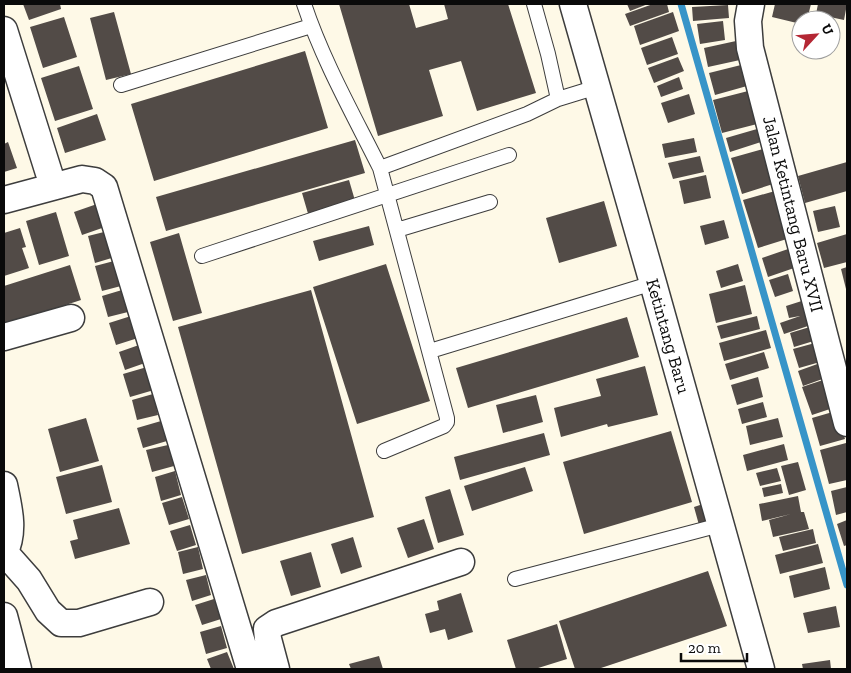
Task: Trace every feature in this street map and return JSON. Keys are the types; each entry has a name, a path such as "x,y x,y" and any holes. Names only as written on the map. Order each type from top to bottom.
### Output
{"street":[{"name":"Ketintang Baru","path":"574,4 760,669"},
{"name":"Jalan Ketintang Baru XVII","path":"751,4 748,21 750,48 847,423"},
{"path":"4,30 53,186"},
{"path":"4,200 82,179 95,181 104,188 250,669"},
{"path":"4,337 71,318"},
{"path":"4,486 11,517 10,536 4,553 30,580 48,611 61,623 79,623 150,602"},
{"path":"276,669 267,629 276,623 461,562"},
{"path":"4,616 18,669"}],"lane":[{"path":"304,4 311,26 338,85 380,168 386,196 430,351 447,422 444,426 384,451"},
{"path":"534,4 558,100"},
{"path":"121,85 311,26"},
{"path":"380,168 527,114 558,100 597,88"},
{"path":"202,256 509,155"},
{"path":"397,230 490,202"},
{"path":"430,351 653,283"},
{"path":"514,579 720,525"}],"building":[{"path":"23,4 60,4 61,9 29,20"},
{"path":"339,4 409,4 416,28 448,19 444,4 508,4 536,93 477,111 461,61 429,70 443,116 378,136"},
{"path":"627,4 648,4 630,11"},
{"path":"653,4 667,4 669,12 630,26 625,14"},
{"path":"775,4 811,4 810,10 791,10 791,22 772,17"},
{"path":"818,4 847,4 844,20 841,19 841,10 817,10"},
{"path":"728,5 729,18 693,21 692,7"},
{"path":"114,12 131,74 106,80 90,18"},
{"path":"673,12 679,31 640,45 634,26"},
{"path":"64,17 77,57 43,68 30,27"},
{"path":"723,21 725,40 700,44 697,24"},
{"path":"672,37 678,54 647,65 641,48"},
{"path":"736,41 740,60 708,67 704,48"},
{"path":"305,51 328,128 154,181 131,104"},
{"path":"678,57 684,71 654,83 648,68"},
{"path":"741,65 747,86 715,95 709,73"},
{"path":"79,66 93,109 55,121 41,78"},
{"path":"679,77 683,89 661,97 657,86"},
{"path":"752,90 761,123 722,133 713,100"},
{"path":"689,94 695,114 668,123 661,103"},
{"path":"97,114 106,140 65,153 57,128"},
{"path":"757,129 761,142 730,152 726,138"},
{"path":"694,138 697,152 665,158 662,144"},
{"path":"355,140 365,173 166,231 156,197"},
{"path":"8,142 17,168 4,172 4,144"},
{"path":"763,149 773,184 742,194 731,158"},
{"path":"700,156 704,172 673,179 668,163"},
{"path":"847,162 847,191 805,203 798,176"},
{"path":"706,175 711,198 684,204 679,181"},
{"path":"349,180 356,204 309,217 302,193"},
{"path":"775,191 790,238 758,248 743,200"},
{"path":"604,201 617,246 559,263 546,218"},
{"path":"97,204 105,227 82,235 74,212"},
{"path":"835,206 840,227 818,232 813,211"},
{"path":"56,212 69,256 39,265 26,221"},
{"path":"724,220 729,238 705,245 700,226"},
{"path":"369,226 374,245 319,261 313,241"},
{"path":"20,228 26,247 22,248 29,268 4,276 4,233"},
{"path":"108,231 115,257 95,263 88,236"},
{"path":"179,233 202,313 173,321 150,242"},
{"path":"847,234 847,262 824,268 817,243"},
{"path":"791,248 797,267 768,277 762,258"},
{"path":"114,261 121,286 102,291 95,266"},
{"path":"386,264 430,401 357,424 313,287"},
{"path":"738,264 743,281 721,288 716,271"},
{"path":"70,265 81,300 4,325 4,286"},
{"path":"847,267 847,293 841,269"},
{"path":"788,274 793,291 775,297 769,280"},
{"path":"745,285 752,314 716,323 709,294"},
{"path":"122,290 128,312 108,317 102,296"},
{"path":"311,290 374,517 242,554 178,327"},
{"path":"808,299 811,325 784,334 780,323 800,316 789,318 786,306"},
{"path":"131,316 138,338 116,345 109,323"},
{"path":"757,316 760,329 721,339 717,326"},
{"path":"627,317 639,357 468,408 456,368"},
{"path":"813,326 817,340 794,347 790,333"},
{"path":"766,330 771,348 724,361 719,343"},
{"path":"815,343 820,362 799,368 793,349"},
{"path":"139,345 145,363 125,370 119,352"},
{"path":"764,352 769,368 730,380 725,364"},
{"path":"823,362 828,377 803,386 798,371"},
{"path":"645,366 658,415 608,427 607,424 561,437 554,408 601,396 596,379"},
{"path":"147,367 154,390 130,397 123,374"},
{"path":"758,377 763,397 737,405 731,385"},
{"path":"826,379 836,407 812,415 802,387"},
{"path":"153,394 158,415 137,420 132,400"},
{"path":"536,395 543,422 503,433 496,405"},
{"path":"763,402 767,417 742,424 738,409"},
{"path":"836,411 845,439 820,446 812,418"},
{"path":"86,418 99,461 60,472 48,429"},
{"path":"778,418 783,437 750,445 746,426"},
{"path":"161,421 167,441 143,448 137,428"},
{"path":"671,431 692,502 584,534 563,462"},
{"path":"544,433 550,455 460,480 454,457"},
{"path":"846,443 847,480 829,484 820,450"},
{"path":"784,444 788,460 747,471 743,455"},
{"path":"168,445 174,466 152,472 146,450"},
{"path":"798,462 806,490 789,495 781,466"},
{"path":"102,465 112,502 66,514 56,477"},
{"path":"525,467 533,491 472,511 464,486"},
{"path":"777,468 781,481 760,486 756,473"},
{"path":"175,471 181,495 161,501 155,477"},
{"path":"781,484 783,493 764,497 762,488"},
{"path":"847,487 847,512 836,515 831,491"},
{"path":"450,489 464,535 438,543 425,497"},
{"path":"798,496 801,512 804,512 809,529 773,537 769,520 791,514 762,521 759,504"},
{"path":"182,497 189,519 169,525 162,503"},
{"path":"709,502 715,520 699,525 694,507"},
{"path":"119,508 130,544 75,559 70,541 78,539 73,520"},
{"path":"424,519 434,549 408,558 397,528"},
{"path":"847,520 847,545 844,546 837,524"},
{"path":"190,525 196,545 177,551 170,531"},
{"path":"813,529 816,543 783,551 779,537"},
{"path":"353,537 362,567 341,574 331,544"},
{"path":"818,544 823,563 780,574 775,555"},
{"path":"198,547 203,569 183,574 178,552"},
{"path":"311,552 321,587 291,596 280,561"},
{"path":"825,567 830,589 794,598 789,576"},
{"path":"708,571 727,626 598,669 575,669 559,621"},
{"path":"206,575 211,595 192,601 186,580"},
{"path":"461,593 473,632 448,640 445,629 430,633 425,614 439,610 437,601"},
{"path":"214,599 221,619 202,625 195,605"},
{"path":"836,606 840,627 808,633 803,613"},
{"path":"557,624 567,659 535,669 516,669 507,640"},
{"path":"221,626 227,648 206,654 200,632"},
{"path":"227,652 234,669 211,669 207,659"},
{"path":"379,656 383,669 351,669 349,664"},
{"path":"830,660 831,669 803,669 802,664"}],"waterway":[{"path":"681,4 847,585"}]}
